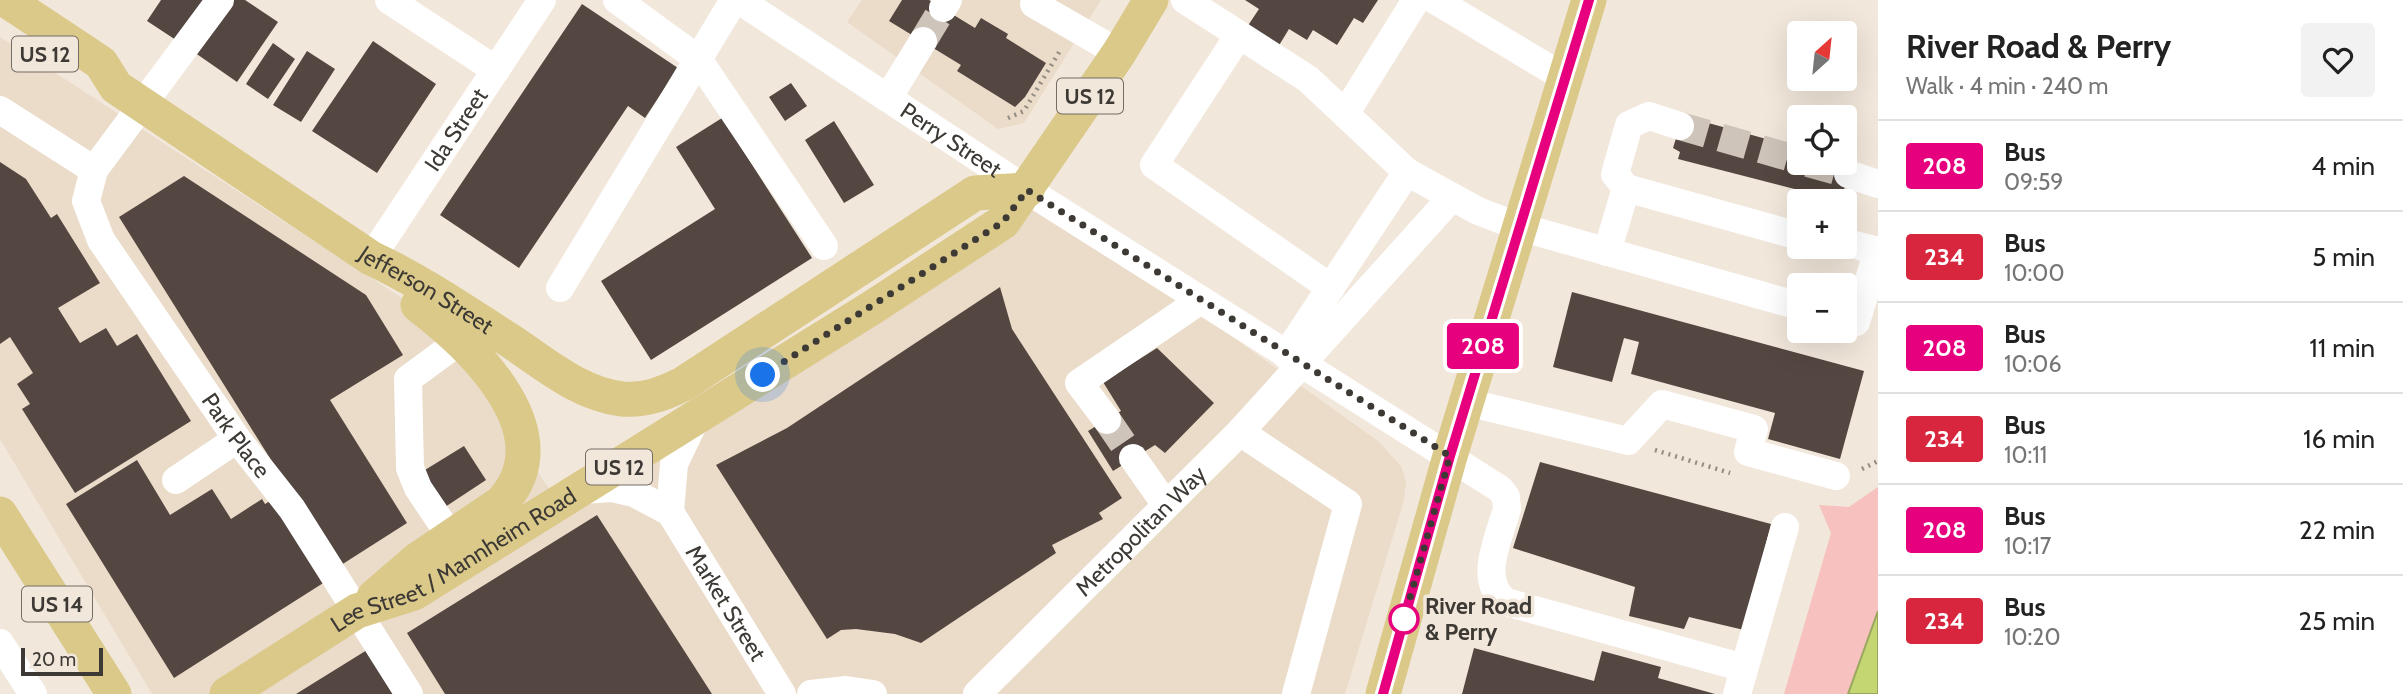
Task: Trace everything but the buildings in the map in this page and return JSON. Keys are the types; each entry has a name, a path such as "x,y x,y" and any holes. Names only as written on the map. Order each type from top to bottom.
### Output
{"main road":[{"path":"6,0 101,63 130,96"},
{"name":"Lee Street / Mannheim Road","path":"227,694 357,611 414,593 873,307 1003,222 1119,53 1151,0"},
{"path":"1383,694 1450,456 1588,0"},
{"name":"US 12","path":"0,25 90,84 130,96"},
{"name":"Jefferson Street","path":"130,96 371,258 415,279 582,388 621,399 642,399 663,394 715,365 750,339 975,193 1027,190"},
{"path":"357,611 417,560 511,492 523,467 524,452 516,416 486,369 461,340 403,293 371,258"},
{"name":"US 14","path":"0,514 114,694"}],"street":[{"path":"0,110 94,170 130,96 220,0"},
{"path":"389,0 496,70"},
{"name":"Ida Street","path":"371,258 542,0"},
{"path":"617,0 698,59 824,246"},
{"path":"560,288 698,59 737,0"},
{"name":"Perry Street","path":"737,0 1027,190 1500,489 1506,497 1507,509 1489,577 1494,593 1500,598 1536,613 1740,681"},
{"path":"1036,0 1034,4 1119,53"},
{"path":"1185,0 1308,79 1408,172 1478,211 1520,227 1787,303"},
{"path":"1345,114 1416,0"},
{"path":"1435,0 1565,78"},
{"path":"1240,36 1154,165 1331,288"},
{"path":"888,98 923,41"},
{"path":"1680,126 1649,116 1629,125 1615,174 1626,188 1787,233"},
{"name":"Park Place","path":"94,170 86,201 101,240 237,439 292,509 409,694"},
{"path":"1294,360 1331,288 1408,172"},
{"path":"1851,175 1878,184"},
{"path":"1607,252 1626,188"},
{"path":"1294,360 1452,197"},
{"path":"1857,245 1878,251 1857,320"},
{"path":"1107,420 1079,383 1201,300"},
{"path":"451,537 418,488 410,468 408,379 461,340"},
{"name":"Metropolitan Way","path":"977,694 1240,432 1294,360"},
{"path":"1466,402 1628,441 1662,404 1754,429 1748,452 1836,476"},
{"path":"670,512 674,464 697,416"},
{"path":"1240,432 1348,504 1296,694"},
{"path":"176,480 237,439"},
{"path":"1133,458 1166,505"},
{"name":"Market Street","path":"582,490 612,488 634,492 670,512 782,694"},
{"path":"1740,681 1785,527"},
{"path":"0,642 33,694"},
{"path":"811,694 846,690 873,694"}],"path":[{"path":"1008,118 1024,111 1074,27"}],"shaded area":[{"path":"862,0 1101,0 1024,123 998,129 847,22"},
{"path":"0,37 405,300 441,330 556,499 1027,190 1378,441 1401,466 1406,481 1404,500 1345,694 152,694 0,439"},
{"path":"1878,487 1878,611 1848,694 1784,694 1831,533 1819,505 1849,507"},
{"path":"1878,611 1878,694 1848,694"}],"tunnel":[{"path":"923,41 943,8"},
{"path":"1680,126 1787,157"},
{"path":"1107,420 1133,458"}],"bus line":[{"name":"208","path":"1383,694 1450,456 1589,0"}],"place":[{"name":"River Road & Perry","path":"1404,619"}],"route":[{"path":"763,375 1003,222 1027,190 1450,456 1404,619"}]}
